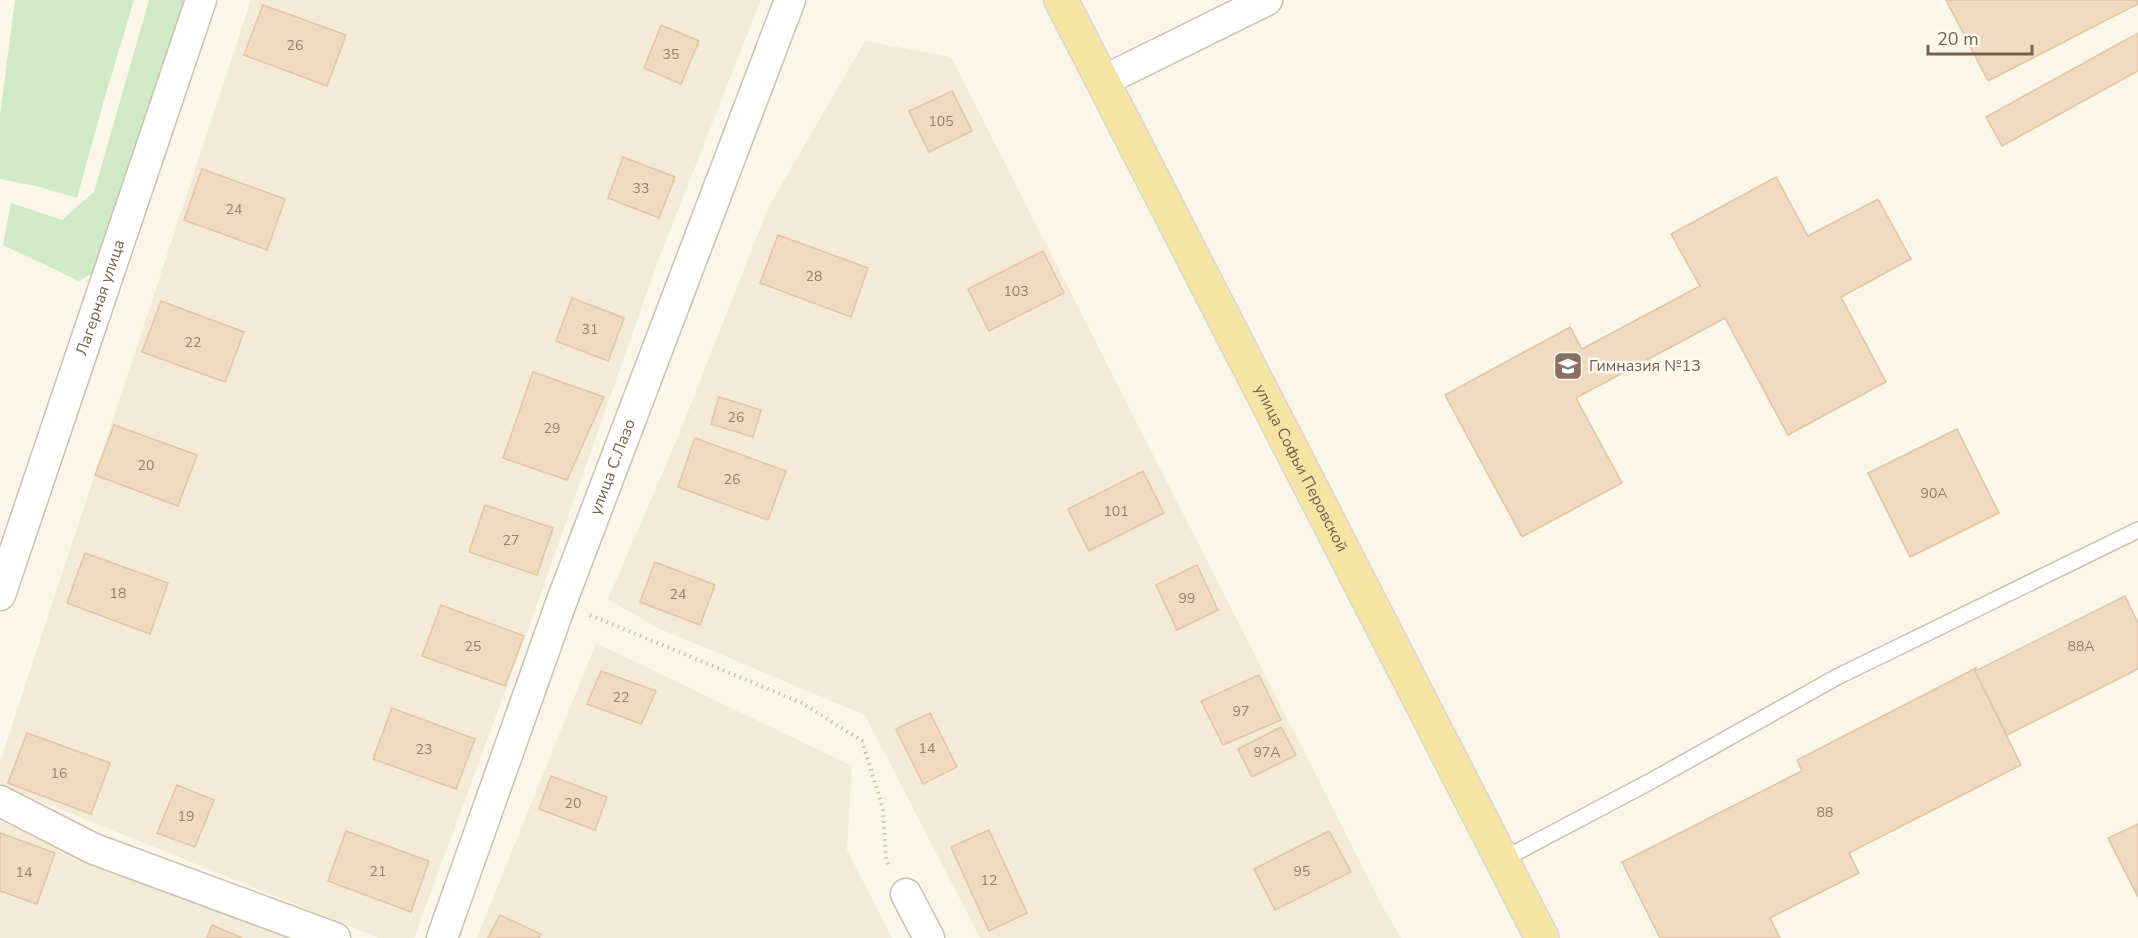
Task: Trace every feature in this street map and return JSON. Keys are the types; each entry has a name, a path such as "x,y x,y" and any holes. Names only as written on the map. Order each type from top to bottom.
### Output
{"main road":[{"name":"улица Софьи Перовской","path":"1061,0 1542,938"}],"street":[{"name":"Лагерная улица","path":"0,595 201,0"},
{"name":"улица С.Лазо","path":"442,938 561,603 790,0"},
{"path":"1103,81 1267,0"},
{"path":"0,801 94,849 335,938"},
{"path":"906,894 930,938"}],"lane":[{"path":"1502,860 1653,780 1837,677 2138,530"}],"path":[{"path":"561,603 802,703 862,741 883,809 886,859 906,894"}],"shaded area":[{"path":"251,0 761,0 659,258 538,602 414,938 379,938 0,785 0,762"},
{"path":"865,41 951,57 1384,909 1401,938 980,938 865,715 658,628 608,599 680,432 768,208"},
{"path":"596,643 852,766 847,850 892,938 477,938"},
{"path":"0,821 76,853 295,938 0,938"}],"green space":[{"path":"15,0 134,0 77,198 36,186 0,179 0,116"},
{"path":"149,0 187,0 95,272 79,281 3,245 11,203 62,220 94,192"}],"building":[{"path":"1946,0 2137,0 2138,4 1988,81"},
{"path":"263,5 346,35 327,86 244,55"},
{"path":"661,25 699,41 681,84 644,68"},
{"path":"2138,33 2138,71 2002,146 1986,117"},
{"path":"952,91 972,131 929,152 909,111"},
{"path":"623,157 675,177 659,218 608,198"},
{"path":"202,169 285,199 267,250 184,220"},
{"name":"Гимназия №13","path":"1776,177 1808,236 1878,199 1911,259 1841,297 1886,382 1788,435 1725,318 1576,398 1622,483 1522,537 1445,395 1570,327 1582,349 1700,286 1671,234"},
{"path":"778,235 868,268 851,317 760,283"},
{"path":"1043,251 1064,293 989,331 968,289"},
{"path":"572,298 624,318 608,361 556,341"},
{"path":"161,301 244,332 225,382 142,352"},
{"path":"533,372 604,397 567,480 503,458"},
{"path":"719,397 761,410 753,437 711,424"},
{"path":"114,425 197,455 178,506 95,475"},
{"path":"1957,429 1999,513 1910,557 1868,473"},
{"path":"695,438 786,471 768,520 678,487"},
{"path":"1143,471 1164,513 1089,551 1068,509"},
{"path":"485,505 553,528 537,575 469,552"},
{"path":"85,553 168,583 150,634 67,603"},
{"path":"655,562 715,585 700,625 640,602"},
{"path":"1197,565 1218,610 1177,630 1156,585"},
{"path":"2125,596 2138,623 2138,669 2007,735 1975,671"},
{"path":"441,605 524,636 505,686 422,656"},
{"path":"1976,668 1975,671 2021,765 1849,853 1859,873 1770,918 1780,938 1660,938 1622,862 1802,771 1797,760"},
{"path":"601,671 656,691 641,724 587,704"},
{"path":"1259,675 1281,720 1223,745 1201,701"},
{"path":"392,708 475,739 456,789 373,759"},
{"path":"930,713 957,767 923,784 896,729"},
{"path":"1281,727 1296,755 1252,777 1238,749"},
{"path":"27,733 110,763 91,814 8,783"},
{"path":"551,776 607,797 595,830 539,809"},
{"path":"177,785 214,800 195,847 157,833"},
{"path":"2138,824 2138,897 2108,838"},
{"path":"989,830 1027,913 989,931 951,847"},
{"path":"346,831 429,861 411,912 328,881"},
{"path":"1329,831 1351,872 1275,910 1254,869"},
{"path":"0,833 55,853 37,904 0,891"},
{"path":"500,915 541,934 539,938 488,938"},
{"path":"212,925 242,938 207,938"}],"place":[{"name":"Гимназия №13","path":"1568,366"}]}
